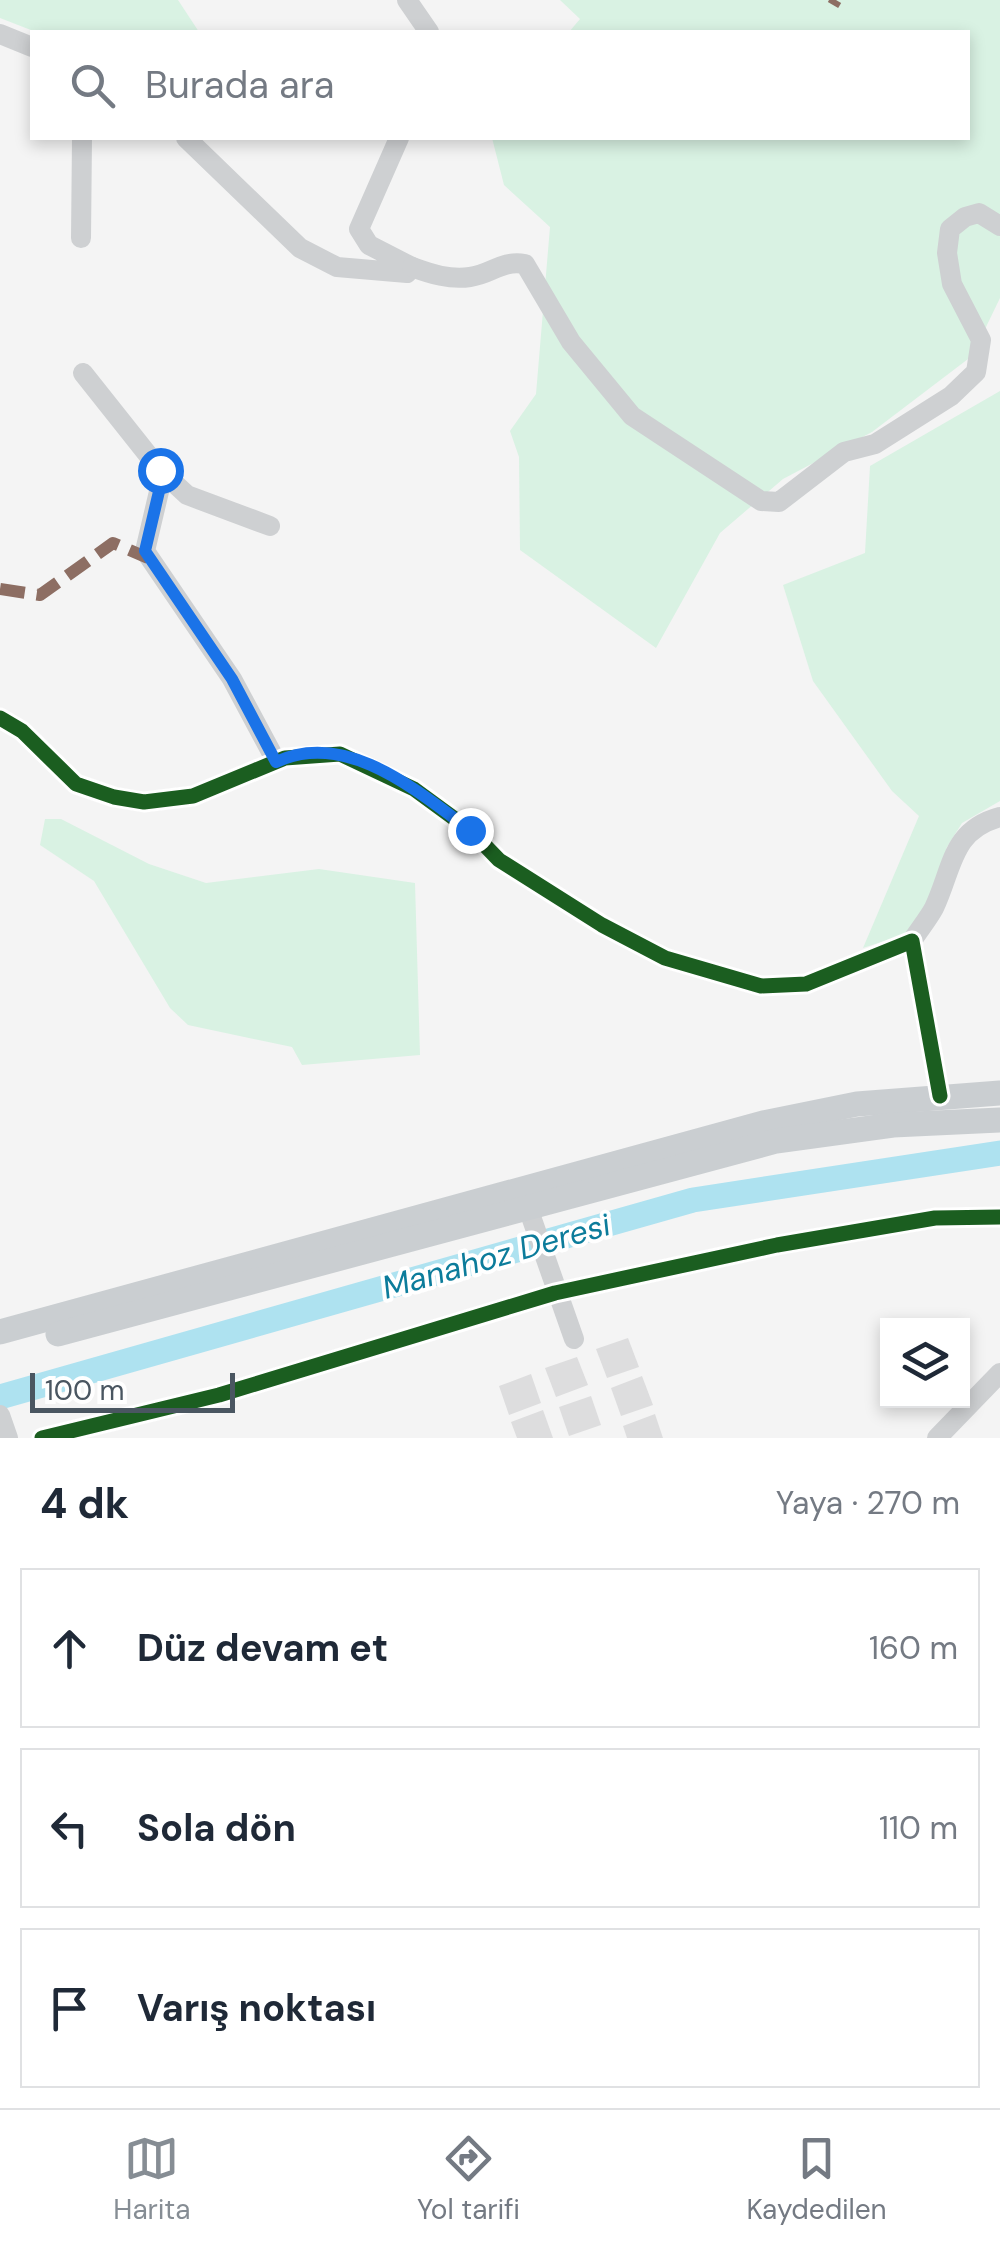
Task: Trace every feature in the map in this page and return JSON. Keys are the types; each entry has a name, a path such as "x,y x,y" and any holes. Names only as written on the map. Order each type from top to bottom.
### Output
{"main road":[{"path":"0,1332 763,1123 857,1104 1000,1094"},
{"path":"0,1348 528,1212 776,1141 893,1125 1000,1120"}],"street":[{"path":"407,0 428,30"},
{"path":"0,34 30,46"},
{"path":"80,238 82,140"},
{"path":"188,140 300,248 337,266 392,273 407,273 412,267"},
{"path":"398,140 359,228 369,245 438,276 473,277 506,261 526,264 572,342 632,416 761,501 779,502 844,452 874,444 951,396 976,372 981,340 952,284 947,253 950,230 965,217 979,214 1000,226"},
{"path":"83,373 160,470 187,495 270,526"},
{"path":"160,470 161,483 145,551 232,679 276,762"},
{"path":"0,718 22,731 76,784 114,798 144,802 192,796 276,762 319,752 368,764 414,789 470,830 499,860 602,925 665,958 762,986 806,984 912,941 934,908 959,842 968,830 1000,818"},
{"path":"912,941 940,1096"},
{"path":"528,1212 552,1288 574,1339"},
{"path":"42,1438 219,1395 552,1288 936,1218 1000,1217"},
{"path":"937,1438 1000,1374"},
{"path":"0,1415 8,1438"}],"green space":[{"path":"0,0 178,0 198,30 31,30 0,18"},
{"path":"560,0 1000,0 1000,298 972,356 872,432 783,479 720,533 656,648 520,550 519,457 510,431 536,394 550,227 504,185 493,140 970,140 970,30 571,30 580,19"},
{"path":"1000,391 1000,801 962,823 947,847 930,899 909,933 863,948 919,816 892,791 813,681 783,585 865,553 870,466"},
{"path":"45,819 61,819 149,864 206,883 319,869 415,883 420,1055 302,1065 292,1047 188,1025 170,1008 94,881 40,845"}],"building":[{"path":"628,1338 639,1367 607,1378 596,1349"},
{"path":"577,1357 588,1385 556,1397 545,1368"},
{"path":"531,1374 541,1403 509,1415 499,1386"},
{"path":"642,1376 653,1405 621,1416 611,1388"},
{"path":"591,1396 601,1425 569,1436 559,1407"},
{"path":"543,1410 553,1438 517,1438 511,1422"},
{"path":"655,1414 663,1438 627,1438 623,1426"}],"waterway":[{"name":"Manahoz Deresi","path":"0,1397 693,1200 1000,1153"}],"marked path":[{"path":"833,5 836,0"},
{"path":"0,589 40,595 113,543 148,558"}],"cycle path":[{"path":"0,718 22,731 76,784 144,802 193,796 285,758 340,754 414,789 470,830 499,860 602,925 665,958 761,986 806,984 912,941 940,1096"},
{"path":"42,1438 219,1395 555,1293 777,1245 935,1218 1000,1217"}],"route":[{"path":"160,470 161,483 145,551 152,568 232,679 276,762 319,752 340,754 414,789 470,830"}]}
